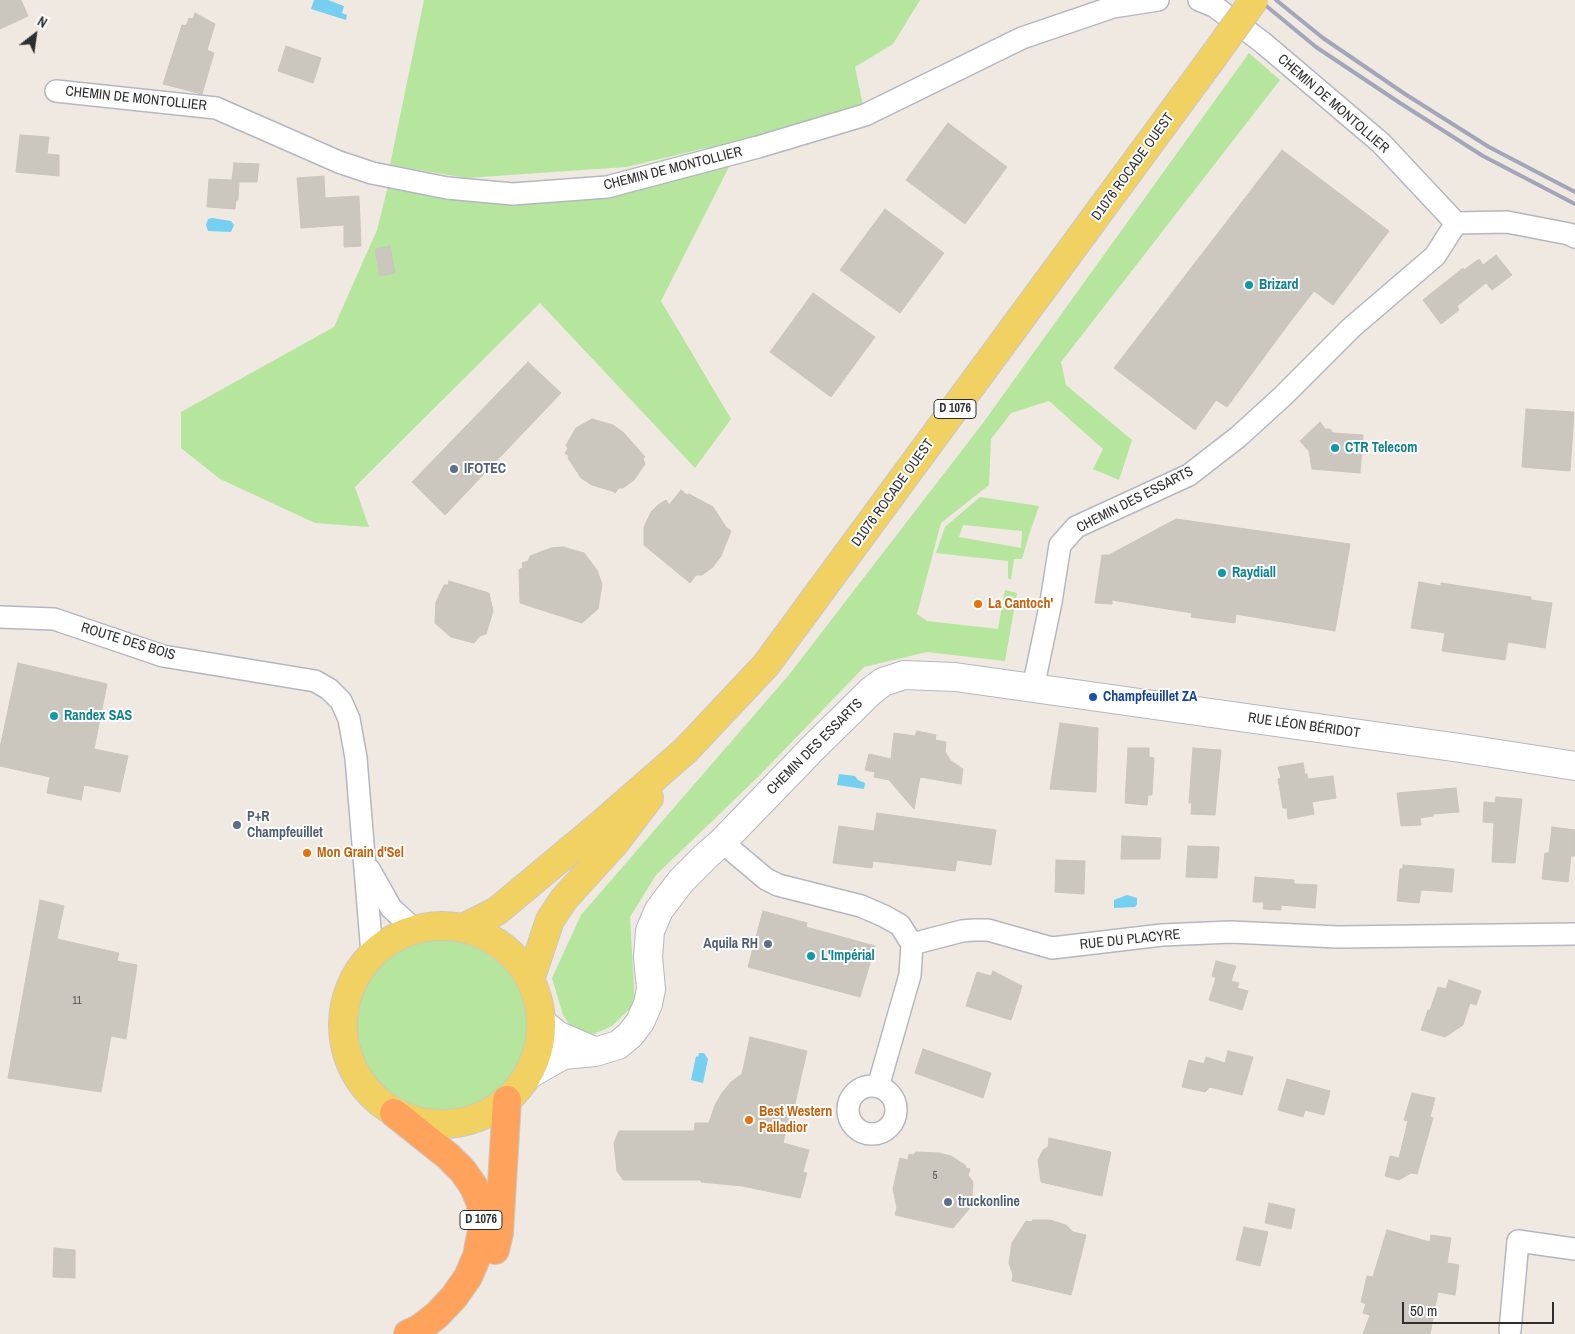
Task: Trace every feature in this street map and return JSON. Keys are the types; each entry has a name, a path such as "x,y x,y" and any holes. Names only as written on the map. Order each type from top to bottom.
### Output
{"highway":[{"name":"D 1076","path":"445,1334 463,1314 488,1276 499,1233 507,1100"},
{"name":"D 1076","path":"394,1113 464,1171 474,1187 480,1204 482,1230 478,1256 468,1277 454,1297 437,1315 408,1334"}],"main road":[{"name":"D1076 ROCADE OUEST","path":"686,750 766,665 1254,0"},
{"name":"D 1076","path":"462,928 497,911 686,750"},
{"name":"D 1076","path":"530,980 550,920 564,899 614,844 686,750"},
{"path":"439,926 462,928 490,939 513,956 530,980 538,1000 541,1022 538,1049 528,1075 507,1100 482,1116 453,1124 423,1123 394,1113 370,1094 352,1069 343,1039 343,1008 354,979 372,954 392,940 415,930 439,926"}],"street":[{"name":"CHEMIN DE MONTOLLIER","path":"56,91 216,108 372,173 447,188 513,194 607,187 758,147 865,115 1022,38 1113,7 1158,0"},
{"name":"CHEMIN DE MONTOLLIER","path":"1199,0 1214,6 1262,42 1381,143 1456,223"},
{"path":"1456,223 1507,222 1569,234 1575,237"},
{"name":"CHEMIN DES ESSARTS","path":"528,1075 563,1055 595,1052 618,1045 630,1035 640,1022 648,1004 651,989 648,948 650,931 659,910 680,881 722,842 871,691 883,682 904,675 955,677 1033,688 1051,602 1060,545 1076,527 1189,474 1238,437 1351,328 1435,256 1456,223"},
{"name":"ROUTE DES BOIS","path":"0,617 54,619 163,656 315,681 330,689 341,700 349,719 356,758 366,864"},
{"name":"RUE LÉON BÉRIDOT","path":"1033,688 1575,766"},
{"path":"722,842 766,879 778,885 860,906 900,925 912,944 910,975 878,1087"},
{"path":"366,864 391,908 415,930"},
{"path":"366,864 372,954"},
{"name":"RUE DU PLACYRE","path":"912,944 962,931 974,930 988,930 1052,948 1162,935 1231,932 1338,937 1575,934"},
{"path":"541,1022 557,1035 595,1052"},
{"path":"1510,1330 1518,1241 1575,1248"}],"green space":[{"path":"424,0 920,0 893,44 855,67 865,115 736,153 661,301 731,419 695,468 540,303 355,487 369,527 315,523 220,479 181,448 181,412 334,327 377,230 388,186 531,199 708,160 706,148 626,167 466,178 390,165"},
{"path":"1249,53 1280,80 1061,362 1066,385 1132,440 1119,480 1093,469 1103,449 1049,401 1011,413 991,439 989,485 941,523 917,614 927,621 998,629 1005,590 1017,593 1005,661 927,652 864,667 759,776 656,875 630,917 635,1004 612,1026 594,1034 574,1031 563,1015 552,978 581,915 788,676 983,423"},
{"path":"980,497 1039,506 1022,559 1014,559 1011,580 1008,578 1008,561 936,553 945,527","holes":["963,525 1022,531 1021,548 959,537"]},
{"path":"440,940 457,942 481,950 507,972 517,986 523,1002 527,1027 525,1044 517,1068 495,1094 481,1104 465,1110 440,1114 423,1112 399,1104 373,1082 363,1068 357,1052 353,1027 355,1010 363,986 385,960 399,950 415,944"}],"water":[{"path":"314,0 328,0 344,6 342,13 347,15 346,20 311,9"},
{"path":"208,219 231,221 234,225 231,232 208,231 206,225"},
{"path":"839,774 855,776 858,780 865,783 864,789 837,785"},
{"path":"1127,895 1137,898 1135,907 1114,908 1114,900"},
{"path":"699,1053 704,1053 708,1059 703,1083 691,1080 696,1056 698,1057"}],"building":[{"path":"0,0 21,0 28,16 0,29"},
{"path":"195,13 215,24 207,50 214,53 202,94 163,84 182,25 186,26 189,18 193,19"},
{"path":"286,46 321,58 313,83 278,71"},
{"path":"948,123 1007,167 965,224 906,180"},
{"path":"20,135 49,137 47,154 59,155 59,176 16,172"},
{"name":"Brizard","path":"1282,150 1389,231 1333,305 1314,291 1227,407 1216,400 1195,430 1114,368"},
{"path":"234,163 259,164 257,182 239,182 238,200 236,200 235,209 207,207 209,179 232,180"},
{"path":"324,176 325,198 359,196 361,246 344,247 344,225 301,228 297,178"},
{"path":"885,209 944,253 900,313 840,270"},
{"path":"390,246 395,273 380,276 375,249"},
{"path":"1496,255 1512,275 1492,290 1486,283 1457,306 1459,310 1441,324 1423,300 1463,268 1464,270 1479,259 1483,265"},
{"path":"813,293 875,337 831,397 770,352"},
{"path":"528,362 561,393 445,515 412,482"},
{"path":"1526,409 1574,412 1570,471 1522,467"},
{"path":"592,419 613,425 624,433 645,457 643,459 645,464 634,480 623,488 619,488 615,493 592,485 581,478 568,458 569,456 565,453 568,449 566,445 576,428"},
{"name":"CTR Telecom","path":"1320,422 1325,429 1330,429 1333,433 1363,435 1360,473 1312,469 1309,451 1300,441"},
{"path":"681,490 687,495 689,494 713,507 726,527 731,531 721,556 713,567 702,575 696,575 690,583 644,545 644,527 651,512 666,500 669,505"},
{"name":"Raydiall","path":"1176,519 1350,544 1335,631 1236,614 1235,623 1191,617 1192,613 1112,600 1112,604 1095,603 1102,555 1109,555"},
{"path":"563,547 584,553 597,570 602,584 598,609 582,623 520,603 519,570 523,567 522,563 528,561 530,556 551,548"},
{"path":"449,581 489,593 493,611 486,634 480,636 474,643 451,637 435,623 436,602 444,585 448,585"},
{"path":"1419,582 1441,586 1441,583 1531,597 1531,600 1552,603 1545,648 1508,642 1505,660 1442,651 1445,633 1411,628"},
{"name":"Randex SAS","path":"18,663 107,684 94,749 128,756 120,792 84,785 81,800 47,793 50,777 0,766 0,748"},
{"path":"1060,723 1098,728 1096,792 1050,789"},
{"path":"917,731 936,735 935,740 946,742 945,752 951,761 963,769 961,784 920,777 914,809 889,780 874,777 875,772 865,770 869,754 891,759 894,733 915,736"},
{"path":"1128,748 1149,748 1149,757 1154,758 1152,795 1148,795 1147,805 1125,803"},
{"path":"1193,748 1221,750 1215,815 1191,814 1192,803 1189,803"},
{"path":"1303,763 1308,779 1333,776 1336,798 1312,802 1314,814 1288,819 1287,808 1283,808 1278,779 1281,778 1278,767"},
{"path":"1456,788 1459,812 1433,814 1433,816 1420,818 1421,825 1401,826 1397,793"},
{"path":"1496,797 1522,799 1515,863 1492,862 1494,823 1483,822 1484,802 1495,803"},
{"path":"877,813 996,830 991,865 957,860 955,871 873,861 872,868 833,863 839,826 874,831"},
{"path":"1552,827 1575,830 1575,856 1571,856 1568,882 1542,879 1545,853 1549,853"},
{"path":"1122,836 1161,838 1160,859 1121,859"},
{"path":"1188,846 1219,847 1217,878 1186,877"},
{"path":"1056,860 1085,861 1084,894 1055,892"},
{"path":"1403,865 1454,869 1452,892 1421,890 1419,903 1397,901 1400,869 1403,869"},
{"path":"1255,877 1294,880 1294,884 1317,885 1315,908 1281,905 1281,910 1263,909 1264,902 1253,902"},
{"path":"40,900 64,906 57,939 119,953 117,961 137,965 126,1039 111,1036 101,1092 8,1078"},
{"name":"L'Impérial","path":"763,911 807,923 806,927 875,946 860,997 748,967"},
{"path":"1216,961 1236,966 1231,981 1239,983 1237,988 1248,991 1242,1010 1209,1000 1216,978 1212,976"},
{"path":"993,971 1022,986 1011,1020 966,1006 977,972 991,976"},
{"path":"1449,980 1481,991 1476,1005 1470,1003 1463,1025 1445,1037 1421,1030 1438,987 1446,989"},
{"name":"Best Western Palladior","path":"750,1037 807,1051 793,1112 790,1112 783,1143 809,1150 803,1172 807,1173 800,1198 742,1186 701,1182 701,1180 623,1180 617,1171 614,1143 619,1131 694,1131 695,1123 709,1123 715,1105 722,1093 731,1082 742,1074"},
{"path":"923,1049 991,1073 983,1098 915,1073"},
{"path":"1228,1051 1253,1057 1242,1095 1210,1087 1205,1092 1182,1087 1189,1060 1204,1064 1206,1057 1225,1063"},
{"path":"1287,1079 1330,1091 1324,1115 1305,1110 1303,1117 1278,1110"},
{"path":"1412,1093 1435,1098 1430,1117 1433,1118 1417,1174 1411,1173 1399,1180 1385,1176 1390,1156 1399,1158 1408,1121 1404,1120"},
{"path":"1049,1138 1111,1152 1102,1196 1041,1182 1038,1160 1043,1150 1048,1147"},
{"path":"916,1152 939,1153 951,1156 970,1169 968,1175 973,1182 969,1209 953,1228 895,1215 897,1208 893,1189 900,1158 908,1160 909,1154 913,1155"},
{"path":"1269,1203 1295,1209 1291,1229 1265,1223"},
{"path":"1033,1220 1050,1220 1066,1225 1073,1232 1086,1235 1071,1295 1012,1281 1013,1275 1009,1263 1012,1243 1026,1221 1031,1222"},
{"path":"1244,1227 1268,1232 1260,1266 1236,1260"},
{"path":"1387,1230 1430,1242 1431,1235 1451,1238 1447,1263 1459,1265 1455,1295 1438,1292 1430,1334 1363,1334 1370,1315 1363,1313 1366,1304 1361,1302 1367,1276 1373,1277"},
{"path":"54,1248 75,1250 75,1278 53,1277"}],"railway":[{"path":"1259,0 1316,47 1400,103 1483,156 1575,204"},
{"path":"1276,0 1323,38 1405,94 1489,147 1575,192"}],"place":[{"name":"Brizard","path":"1249,285"},
{"name":"CTR Telecom","path":"1335,448"},
{"name":"IFOTEC","path":"454,469"},
{"name":"Raydiall","path":"1222,573"},
{"name":"La Cantoch'","path":"978,604"},
{"name":"Champfeuillet ZA","path":"1093,697"},
{"name":"Randex SAS","path":"54,716"},
{"name":"P+R Champfeuillet","path":"237,825"},
{"name":"Mon Grain d'Sel","path":"307,853"},
{"name":"Aquila RH","path":"768,944"},
{"name":"L'Impérial","path":"811,956"},
{"name":"Best Western Palladior","path":"749,1120"},
{"name":"truckonline","path":"948,1202"}]}
